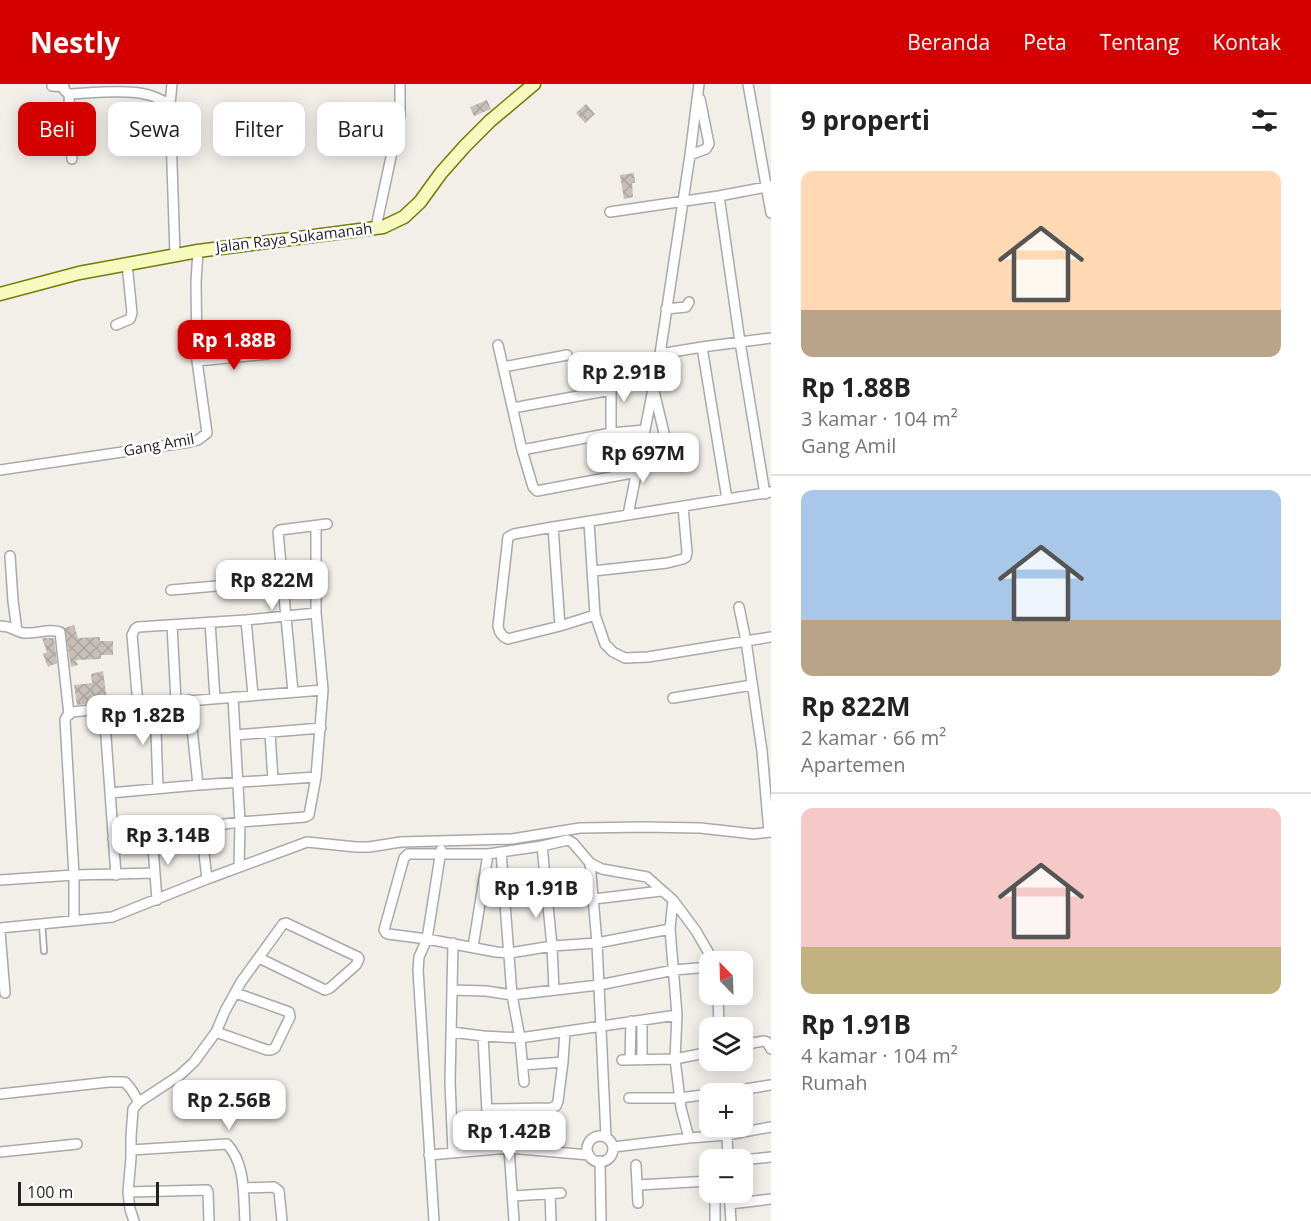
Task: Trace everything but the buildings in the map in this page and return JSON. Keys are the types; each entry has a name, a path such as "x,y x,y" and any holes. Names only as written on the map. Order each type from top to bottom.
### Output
{"street":[{"path":"51,84 65,88 108,88 148,94 166,102"},
{"path":"170,102 172,84"},
{"path":"376,227 400,115 400,84"},
{"name":"Jalan Raya Sukamanah","path":"0,294 79,273 175,255 383,226 404,217 420,202 465,146 490,121 534,84"},
{"path":"748,84 769,187 771,213"},
{"path":"628,515 660,354 699,87"},
{"path":"690,154 706,149 709,144 699,87"},
{"path":"65,88 72,159"},
{"path":"172,156 175,255"},
{"path":"610,212 769,187"},
{"path":"596,615 508,639 501,635 498,626 508,537 553,527 768,493 740,342 719,196"},
{"name":"Gang Amil","path":"0,470 198,440 207,433 197,361 198,251"},
{"path":"116,325 130,319 132,313 127,264"},
{"path":"666,309 686,307 689,302"},
{"path":"660,354 771,338"},
{"path":"498,345 522,450 533,487 537,491 636,472 657,463 669,454 653,386"},
{"path":"702,347 727,499"},
{"path":"197,361 268,354"},
{"path":"503,367 567,355"},
{"path":"611,433 611,390 614,371"},
{"path":"513,408 611,390"},
{"path":"522,450 611,433 645,430"},
{"path":"593,571 667,563 683,559 687,552 683,507"},
{"path":"589,522 596,615 606,644 613,652 625,657 648,657 771,637"},
{"path":"292,692 278,532 327,524"},
{"path":"113,839 309,815 316,777 323,690 316,613 316,526"},
{"path":"553,527 560,626"},
{"path":"10,556 17,631"},
{"path":"171,590 283,580"},
{"path":"4,993 0,930 42,923 112,917 307,842 369,847 402,842 512,839 580,828 644,826 700,828 754,834 770,832 762,751 739,607"},
{"path":"138,705 132,633 138,627 316,613"},
{"path":"246,620 253,695"},
{"path":"210,622 214,698"},
{"path":"172,625 176,701"},
{"path":"0,626 12,627 21,633 47,630 60,632 69,715"},
{"path":"672,698 752,685"},
{"path":"74,920 74,875 65,720 72,712 176,701 323,690"},
{"path":"233,697 240,822 239,867"},
{"path":"189,700 198,785"},
{"path":"155,703 159,788"},
{"path":"104,709 116,875"},
{"path":"236,735 321,728"},
{"path":"270,733 273,780"},
{"path":"110,793 316,777"},
{"path":"201,828 207,879"},
{"path":"152,834 157,900"},
{"path":"670,929 597,943 552,946 510,953 388,934 384,930 405,856 408,854 488,854 566,840 570,841 590,862 602,869 647,877 673,900 708,951"},
{"path":"434,1221 418,970 419,957 427,939 441,855 441,841"},
{"path":"542,846 554,990"},
{"path":"501,852 512,995 520,1038 524,1082"},
{"path":"473,947 488,854"},
{"path":"590,862 602,1026 606,1137"},
{"path":"0,880 155,873"},
{"path":"594,898 661,891"},
{"path":"673,900 670,929 677,1015 675,1059 683,1118 689,1138"},
{"path":"135,1096 180,1075 194,1062 216,1032 225,1011 252,966 284,923 359,959 356,965 325,990 259,958"},
{"path":"453,944 450,1082 453,1153"},
{"path":"452,990 486,991 512,995 599,985 699,967"},
{"path":"216,1032 267,1050 275,1048 290,1017 289,1012 236,993"},
{"path":"452,1032 520,1038 677,1015"},
{"path":"631,1021 626,1060 675,1059 699,1054"},
{"path":"642,1021 642,1060"},
{"path":"487,1109 554,1107 558,1101 565,1032"},
{"path":"483,1036 489,1150"},
{"path":"753,1043 764,1041 771,1049"},
{"path":"523,1065 563,1062"},
{"path":"0,1094 125,1082 135,1096 128,1192 134,1221"},
{"path":"753,1088 771,1085"},
{"path":"629,1098 699,1096"},
{"path":"753,1130 771,1127"},
{"path":"429,1155 509,1148 589,1155 605,1161 613,1153 611,1141 606,1137 595,1137 588,1144 589,1155"},
{"path":"613,1147 702,1137"},
{"path":"0,1152 77,1144"},
{"path":"131,1150 227,1144 235,1153 241,1174 245,1221"},
{"path":"509,1148 514,1221"},
{"path":"753,1159 771,1157"},
{"path":"600,1161 601,1221"},
{"path":"636,1165 638,1203"},
{"path":"638,1185 699,1182"},
{"path":"243,1188 274,1187 279,1191 282,1221"},
{"path":"128,1192 207,1190 209,1221"},
{"path":"513,1196 561,1193"},
{"path":"550,1194 551,1221"},
{"path":"731,1221 730,1204 771,1199"},
{"path":"715,1203 715,1221"}],"lane":[{"path":"42,923 44,951"}]}
